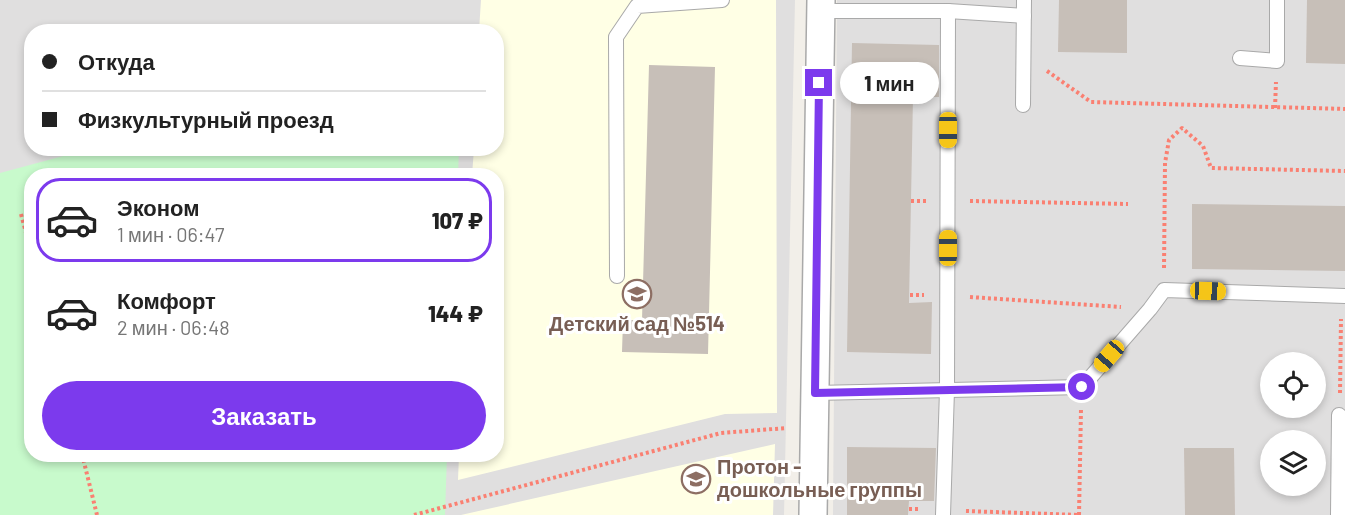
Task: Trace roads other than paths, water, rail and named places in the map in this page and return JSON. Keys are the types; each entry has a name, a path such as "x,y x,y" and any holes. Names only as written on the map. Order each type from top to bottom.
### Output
{"street":[{"path":"813,515 821,6"}],"lane":[{"path":"617,276 616,37 637,6 722,0"},
{"path":"1023,105 1024,0"},
{"path":"1240,58 1277,61 1278,0"},
{"path":"821,6 1024,16"},
{"path":"943,513 947,390 948,11"},
{"path":"815,393 1082,387 1164,290 1343,296"},
{"path":"1338,515 1339,415"}],"place":[{"name":"Детский сад №514","path":"637,294"},
{"name":"Протон - дошкольные группы","path":"696,479"}]}
